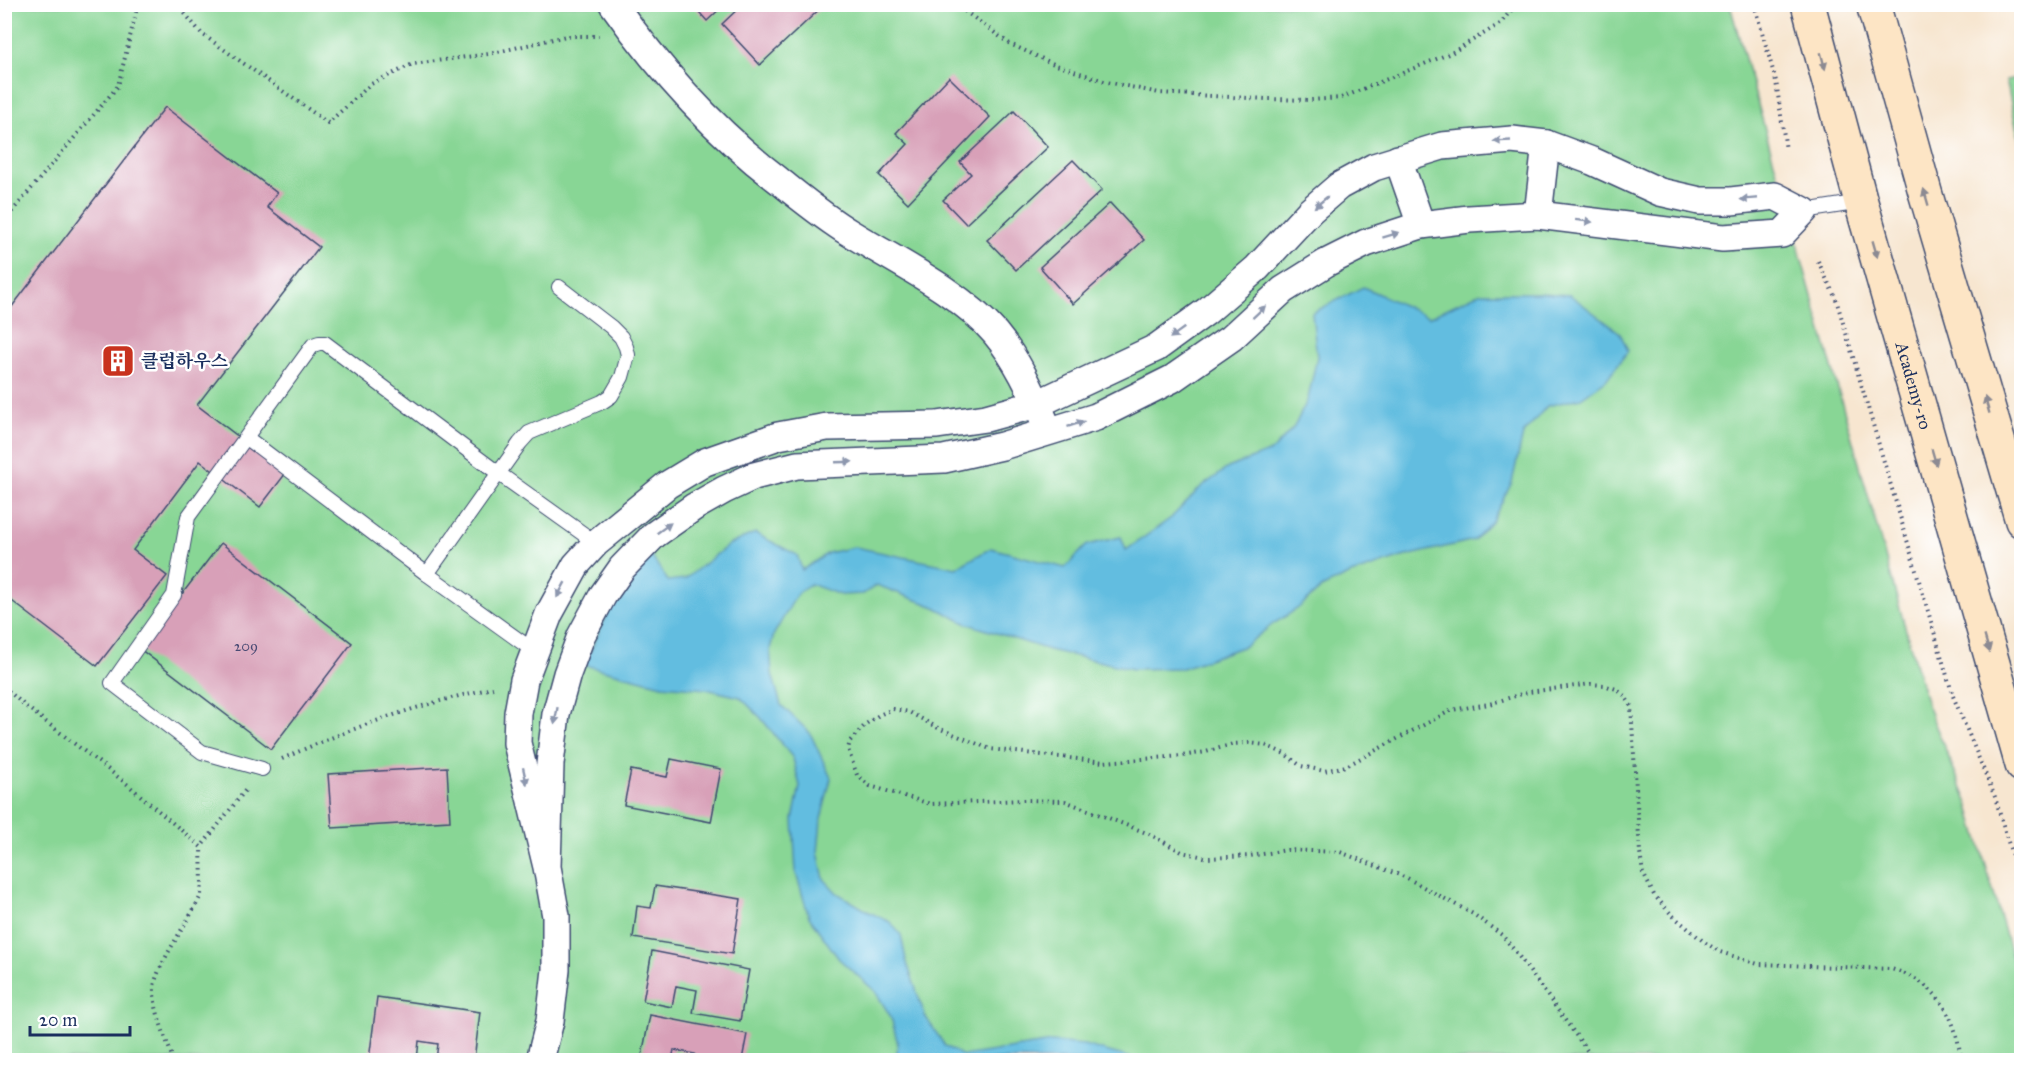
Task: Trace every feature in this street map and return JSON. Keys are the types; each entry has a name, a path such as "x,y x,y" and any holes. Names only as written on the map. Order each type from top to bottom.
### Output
{"main road":[{"name":"Academy-ro","path":"1808,4 1861,202 2022,765"},
{"path":"1873,4 1925,192 2022,521"}],"street":[{"path":"613,4 635,36 671,78 717,127 775,178 847,232 957,299 995,332 1018,364 1049,433"},
{"path":"540,1060 550,1021 556,970 556,916 547,867 517,742 518,713 524,680 549,614 576,566 596,543 667,485 705,462 777,436 827,428 937,425 986,418 1037,404 1156,348 1207,311 1257,268 1310,211 1339,186 1374,167 1442,146 1512,140 1546,144 1592,161 1660,192 1700,201 1731,201 1775,196 1804,211 1782,234 1723,238 1538,215 1469,219 1421,225 1366,243 1326,262 1283,290 1231,338 1172,380 1096,417 1002,446 944,459 797,465 754,476 694,507 654,535 622,568 603,595 581,636 556,714 550,764 547,867"},
{"path":"1538,215 1546,144"},
{"path":"1398,159 1421,225"},
{"path":"596,543 622,568"},
{"path":"534,651 567,674"}],"lane":[{"path":"1804,211 1861,202"},
{"path":"427,573 529,433 602,402 611,396 622,377 628,355 621,337 559,287"},
{"path":"262,769 202,752 112,683 174,595 188,517 313,345 325,343 498,474 596,543"},
{"path":"247,438 534,651"}],"path":[{"path":"4,221 118,86 138,4"},
{"path":"177,4 202,34 328,123 371,84 413,64 489,54 566,36 635,36"},
{"path":"955,4 1010,44 1056,65 1107,82 1159,93 1311,100 1341,98 1451,53 1500,24 1516,4"},
{"path":"1754,4 1776,81 1786,150"},
{"path":"1818,261 1836,299 1953,696 1995,797 2022,890"},
{"path":"1594,1060 1502,935 1473,914 1407,878 1340,852 1287,850 1250,856 1208,858 1182,852 1149,834 1065,801 1025,800 931,804 870,786 857,775 848,749 850,741 866,724 893,709 909,712 938,728 990,749 1104,762 1182,756 1233,744 1249,743 1265,745 1285,754 1301,766 1324,771 1346,766 1452,710 1489,704 1528,692 1591,684 1616,689 1625,696 1631,706 1643,873 1654,895 1666,909 1702,941 1720,952 1758,964 1881,968 1904,972 1940,1000 1953,1020 1961,1060"},
{"path":"173,1060 154,996 154,984 201,895 201,847"}],"green space":[{"path":"5,5 1730,5 1927,705 1969,806 2021,989 2021,1060 5,1060"},
{"path":"2022,77 2021,149 2006,80"}],"water":[{"path":"1363,287 1429,317 1480,293 1570,295 1620,333 1628,351 1606,380 1581,398 1547,406 1523,434 1512,482 1492,521 1474,540 1402,557 1351,574 1323,587 1297,609 1245,646 1183,668 1133,669 1049,650 965,623 935,607 877,585 863,594 840,595 811,584 797,594 774,634 770,649 772,674 781,705 810,733 831,778 821,819 818,852 824,879 837,893 890,922 901,935 906,960 925,1016 945,1046 963,1056 1052,1042 1084,1045 1138,1060 896,1060 898,1044 891,1017 875,991 839,959 809,917 796,873 793,819 800,786 793,758 761,718 740,697 706,689 662,685 584,665 619,589 650,554 668,581 685,579 730,544 755,533 797,555 802,570 828,553 855,547 956,568 991,548 1065,568 1087,545 1121,537 1126,550 1171,518 1201,487 1228,468 1273,450 1294,427 1308,399 1317,357 1312,313"}],"building":[{"path":"692,4 725,4 707,21"},
{"path":"743,4 825,4 760,65 722,24"},
{"path":"949,77 990,117 908,203 879,175 908,144 896,133"},
{"name":"클럽하우스","path":"165,107 277,193 267,207 319,247 197,405 286,473 260,507 200,461 133,550 167,576 97,666 4,595 4,317"},
{"path":"1014,111 1048,147 966,224 943,200 971,174 960,162"},
{"path":"1073,160 1102,190 1016,270 987,240"},
{"path":"1110,203 1144,240 1073,304 1040,267"},
{"path":"221,543 352,643 271,749 140,649"},
{"path":"671,759 721,769 711,822 624,805 631,770 667,777"},
{"path":"447,767 450,821 332,828 328,774"},
{"path":"655,886 741,899 732,954 633,938 637,906 651,908"},
{"path":"652,951 749,970 740,1021 693,1013 697,990 676,986 672,1007 643,1001"},
{"path":"377,997 480,1012 474,1060 436,1060 438,1044 419,1041 417,1060 369,1060"},
{"path":"650,1015 747,1034 742,1060 694,1060 695,1054 674,1050 672,1060 641,1060"}],"place":[{"name":"클럽하우스","path":"118,361"}]}
